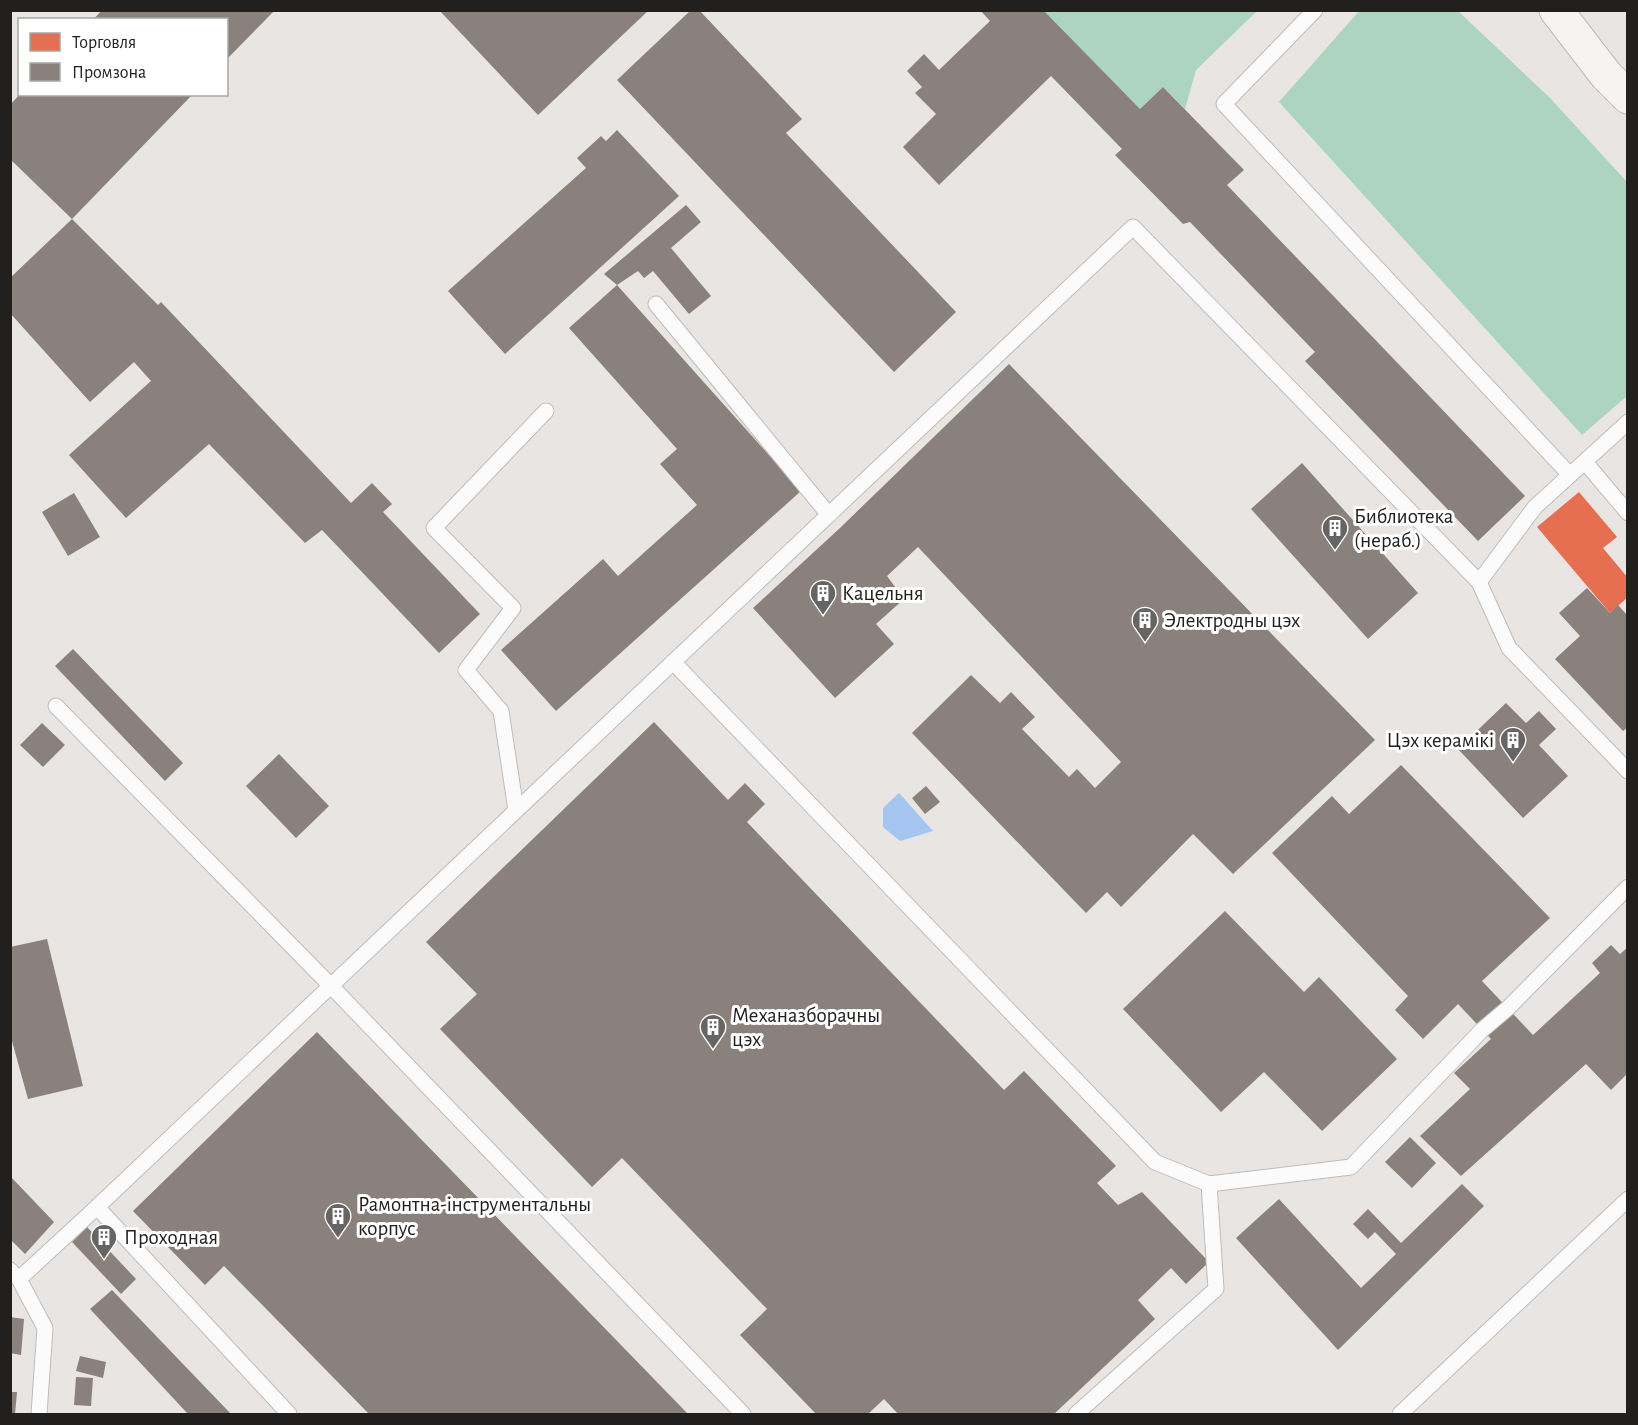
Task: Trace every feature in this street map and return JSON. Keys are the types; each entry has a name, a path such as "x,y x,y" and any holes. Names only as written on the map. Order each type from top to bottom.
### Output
{"main road":[{"path":"1556,10 1606,75 1628,97"}],"lane":[{"path":"1315,10 1224,104 1569,475"},
{"path":"39,1414 45,1328 15,1274 97,1207 1133,227 1479,582 1509,648 1628,771"},
{"path":"657,304 828,515"},
{"path":"516,810 501,711 466,670 513,609 434,528 546,411"},
{"path":"1479,582 1535,507 1628,422"},
{"path":"1585,462 1628,513"},
{"path":"673,662 1155,1162 1209,1184 1351,1167 1482,1030 1508,1008 1628,887"},
{"path":"56,706 331,986 743,1414"},
{"path":"1077,1414 1216,1289 1209,1184"},
{"path":"1400,1414 1628,1199"},
{"path":"97,1207 289,1414"}],"green space":[{"path":"1360,10 1458,11 1550,98 1627,182 1627,396 1582,435 1279,102"},
{"path":"1043,11 1257,11 1196,70 1185,109 1163,87 1140,109"}],"water":[{"path":"899,793 933,831 900,841 883,827 883,808"}],"building: Торговля":[{"path":"1579,492 1617,537 1603,548 1628,578 1628,597 1610,613 1537,527"}],"building: Промзона":[{"path":"102,10 275,10 228,58 228,18 95,18"},
{"path":"439,10 649,10 538,115"},
{"path":"691,10 699,10 802,119 786,133 956,312 894,372 617,80"},
{"path":"980,10 1043,10 1140,109 1163,87 1244,170 1227,185 1525,496 1478,541 1305,361 1315,352 1190,222 1183,224 1115,155 1122,149 1051,76 939,185 903,147 936,114 915,93 922,87 907,71 924,54 939,70 990,21"},
{"path":"18,96 191,96 72,219 10,159 10,105"},
{"path":"617,130 679,196 505,354 448,291 586,168 577,158 601,136 606,141"},
{"path":"686,205 701,222 671,248 711,296 689,314 653,271 644,278 638,271 617,285 604,274"},
{"path":"72,219 158,305 161,302 351,503 372,483 392,504 383,512 480,614 439,653 322,530 305,543 209,444 126,518 69,455 151,381 134,362 90,402 10,313 10,278"},
{"path":"617,285 801,491 556,711 501,650 603,559 618,576 697,505 660,464 677,449 569,328"},
{"name":"Электродны цэх","path":"1009,364 1375,740 1233,874 1193,834 1121,907 1107,892 1086,913 912,733 971,675 1000,703 1011,692 1035,717 1022,729 1069,777 1077,769 1095,788 1121,762 918,547 887,576 904,599 876,624 894,644 835,698 753,608 840,528"},
{"name":"Библиотека (нераб.)","path":"1302,463 1418,593 1368,639 1251,509"},
{"path":"74,493 100,537 68,556 42,512"},
{"path":"1587,588 1610,613 1618,605 1628,616 1628,727 1623,731 1555,659 1580,636 1559,613"},
{"path":"73,649 183,763 165,781 55,666"},
{"name":"Цэх керамікі","path":"1506,703 1526,723 1539,711 1556,729 1539,745 1568,776 1523,818 1458,749"},
{"name":"Механазборачны цэх","path":"654,722 728,800 745,783 765,804 747,822 1004,1090 1024,1071 1116,1166 1097,1183 1118,1205 1142,1192 1209,1262 1186,1284 1171,1268 1138,1300 1155,1319 1054,1414 898,1414 884,1399 868,1414 816,1414 740,1335 767,1309 622,1158 592,1187 440,1029 477,994 426,942"},
{"path":"42,723 65,745 43,767 20,745"},
{"path":"279,754 329,806 296,838 246,786"},
{"path":"1401,765 1550,918 1482,981 1533,1035 1600,973 1592,963 1611,945 1620,954 1628,947 1628,1073 1611,1090 1586,1064 1461,1176 1420,1136 1470,1089 1454,1073 1491,1039 1458,1004 1423,1039 1395,1010 1408,996 1272,853 1332,796 1349,814"},
{"path":"926,786 940,802 925,814 912,798"},
{"path":"1225,911 1304,992 1319,977 1397,1059 1322,1131 1264,1072 1221,1112 1123,1009"},
{"path":"47,939 83,1086 28,1099 10,1034 10,947"},
{"name":"Рамонтна-інструментальны корпус","path":"317,1032 688,1414 369,1414 224,1266 205,1285 133,1211"},
{"path":"1410,1137 1436,1163 1412,1188 1385,1162"},
{"path":"10,1176 54,1222 25,1254 10,1239"},
{"path":"1462,1184 1484,1206 1338,1350 1236,1238 1279,1199 1361,1288 1396,1254 1375,1232 1368,1239 1353,1224 1368,1209 1401,1243"},
{"name":"Проходная","path":"87,1227 136,1279 121,1294 72,1242"},
{"path":"112,1290 231,1414 188,1414 90,1309"},
{"path":"10,1317 24,1319 21,1355 10,1353"},
{"path":"80,1356 106,1362 103,1378 76,1371"},
{"path":"76,1377 93,1378 91,1406 74,1405"},
{"path":"10,1392 17,1392 15,1414 10,1414"}],"place":[{"name":"Библиотека (нераб.)","path":"1335,551"},
{"name":"Кацельня","path":"823,616"},
{"name":"Электродны цэх","path":"1145,643"},
{"name":"Цэх керамікі","path":"1513,763"},
{"name":"Механазборачны цэх","path":"713,1050"},
{"name":"Рамонтна-інструментальны корпус","path":"338,1239"},
{"name":"Проходная","path":"104,1260"}]}
